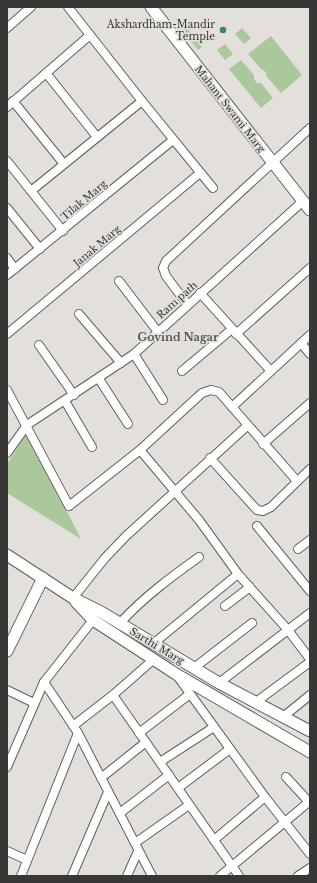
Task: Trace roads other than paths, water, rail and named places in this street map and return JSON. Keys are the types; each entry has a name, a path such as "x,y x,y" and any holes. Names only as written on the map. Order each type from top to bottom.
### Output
{"street":[{"path":"7,28 31,7"},
{"path":"68,7 173,140 213,188"},
{"name":"Mahant Swami Marg","path":"151,7 273,164 307,204"},
{"path":"64,164 10,104 90,35"},
{"path":"46,72 97,137"},
{"path":"31,191 142,101"},
{"path":"187,304 166,276 163,268 166,261 273,164 310,128"},
{"name":"Tilak Marg","path":"7,275 173,140"},
{"path":"7,161 63,231"},
{"name":"Janak Marg","path":"7,334 200,173"},
{"name":"Ram path","path":"7,453 27,425 99,379 134,354 187,304 307,204"},
{"path":"7,208 40,249"},
{"path":"7,258 15,269"},
{"path":"182,371 234,331 310,268"},
{"path":"119,281 158,332"},
{"path":"200,293 270,370"},
{"path":"79,314 120,363"},
{"path":"232,407 270,370 310,335"},
{"path":"301,343 310,354"},
{"path":"39,345 74,395"},
{"path":"134,354 163,400"},
{"path":"99,379 128,424"},
{"path":"7,390 69,506 140,450 202,393 211,390 219,392 247,426 297,481"},
{"path":"65,401 92,447"},
{"path":"263,444 310,403"},
{"path":"247,426 175,490 111,552 73,598 93,620 176,674 310,752"},
{"path":"140,450 199,520 238,574 288,630 310,661 256,702"},
{"path":"210,458 257,510 263,511 272,507 310,469"},
{"path":"257,526 310,591"},
{"path":"298,549 310,540"},
{"name":"Sarthi Marg","path":"7,555 73,598 92,606 221,684 310,731"},
{"path":"120,624 136,605 199,557"},
{"path":"154,643 238,574"},
{"path":"7,651 43,578"},
{"path":"225,606 250,586"},
{"path":"213,695 221,684 310,612"},
{"path":"7,767 44,682 93,620"},
{"path":"194,668 252,623"},
{"path":"21,876 76,729 154,659"},
{"path":"176,674 265,797 310,854"},
{"path":"44,682 76,729 120,813 138,852 152,876"},
{"path":"7,690 34,702"},
{"path":"139,732 190,694"},
{"path":"113,695 239,876"},
{"path":"283,717 310,695"},
{"path":"160,762 214,727"},
{"path":"101,778 146,742"},
{"path":"178,788 230,749"},
{"path":"120,813 169,776"},
{"path":"220,876 310,802 286,777"},
{"path":"72,876 108,792"},
{"path":"214,840 265,797"},
{"path":"135,844 189,805"},
{"path":"7,851 27,860"},
{"path":"127,876 138,852"},
{"path":"298,876 310,868"}],"place":[{"name":"Akshardham-Mandir Temple","path":"223,30"}],"district":[{"name":"Govind Nagar","path":"178,337"}]}
